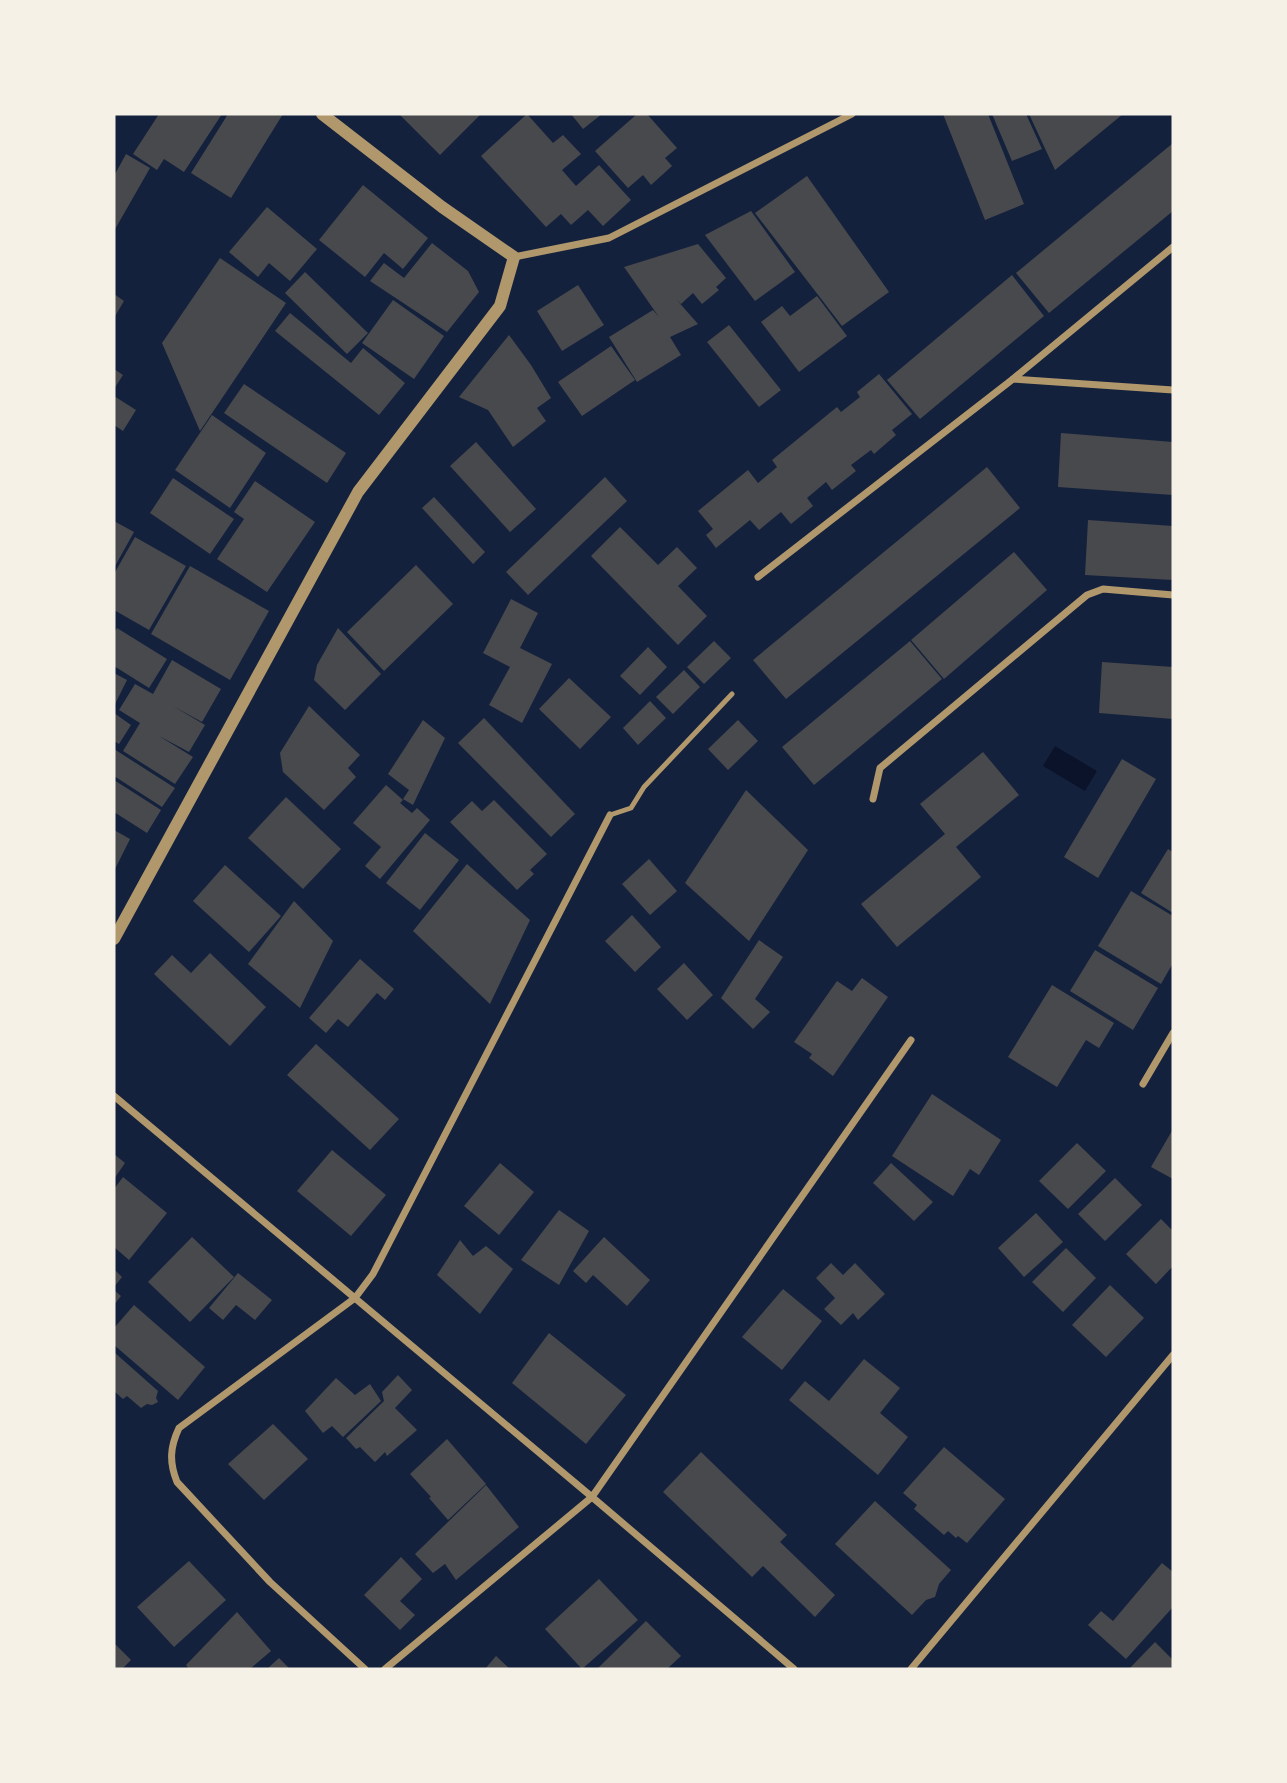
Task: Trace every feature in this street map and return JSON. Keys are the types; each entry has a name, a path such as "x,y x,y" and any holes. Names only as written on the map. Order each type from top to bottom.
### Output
{"street":[{"path":"321,114 442,207 514,257 609,238 852,114"},
{"path":"758,577 1013,379 1173,247"},
{"path":"114,939 358,492 500,306 514,257"},
{"path":"1013,379 1173,390"},
{"path":"873,799 880,768 1087,595 1103,589 1173,595"},
{"path":"365,1669 270,1582 177,1482 172,1469 172,1443 179,1428 355,1297 373,1274 610,815"},
{"path":"1143,1084 1173,1032"},
{"path":"385,1669 592,1497 911,1040"},
{"path":"114,1096 794,1669"},
{"path":"911,1669 1173,1355"}],"lane":[{"path":"610,815 631,808 644,787 732,694"}],"water":[{"path":"1055,746 1097,771 1085,791 1043,766"}],"building":[{"path":"159,114 222,114 184,172 164,159 157,170 133,154"},
{"path":"228,114 283,114 231,198 191,173"},
{"path":"399,114 481,114 440,155"},
{"path":"527,114 553,143 563,135 581,154 562,170 576,186 599,165 631,200 603,226 588,210 571,225 561,214 546,227 481,156"},
{"path":"571,114 602,114 583,129"},
{"path":"637,114 647,114 677,148 665,158 672,166 651,185 643,175 628,188 595,151"},
{"path":"943,114 988,114 1024,204 985,220"},
{"path":"992,114 1026,114 1042,149 1012,161"},
{"path":"1029,114 1123,114 1055,170"},
{"path":"1173,143 1173,211 1049,313 1016,273"},
{"path":"126,154 150,168 114,231 114,176"},
{"path":"807,176 889,292 842,326 755,213"},
{"path":"363,185 428,238 403,269 384,253 365,277 319,240"},
{"path":"267,207 317,249 290,281 269,263 258,277 229,252"},
{"path":"751,211 795,272 755,301 705,235"},
{"path":"432,243 468,271 479,292 447,332 370,281 384,263 404,278"},
{"path":"698,244 726,278 716,287 719,290 702,304 693,293 681,304 676,299 698,324 670,337 681,355 637,382 609,337 653,310 659,317 624,267"},
{"path":"220,258 286,303 200,431 162,343"},
{"path":"305,272 368,333 347,354 285,293"},
{"path":"1012,275 1044,316 920,419 887,380"},
{"path":"578,285 604,325 562,351 537,311"},
{"path":"114,294 124,301 114,318"},
{"path":"817,296 847,336 799,372 761,322 782,306 790,316"},
{"path":"393,300 444,336 414,379 362,343"},
{"path":"290,313 351,363 363,348 405,383 379,415 275,331"},
{"path":"729,325 781,390 759,407 707,342"},
{"path":"509,335 551,398 537,408 546,421 513,447 488,410 459,397"},
{"path":"611,346 635,380 582,416 558,382"},
{"path":"114,369 123,375 114,389"},
{"path":"879,374 912,414 892,430 896,435 874,454 871,450 851,465 856,471 832,490 826,482 807,498 813,506 791,524 781,512 759,530 750,520 716,548 706,535 713,529 698,511 748,470 758,483 777,467 772,460 837,407 841,412 860,397 857,392"},
{"path":"244,384 346,453 327,483 224,413"},
{"path":"114,396 136,410 123,431 114,425"},
{"path":"212,415 266,453 230,508 175,470"},
{"path":"1061,433 1173,442 1173,495 1058,487"},
{"path":"476,442 536,509 510,532 450,466"},
{"path":"987,467 1020,508 786,699 753,660"},
{"path":"605,477 627,501 528,595 506,572"},
{"path":"173,478 234,519 210,554 150,513"},
{"path":"255,481 315,522 267,592 217,559 244,519 234,512"},
{"path":"434,497 485,552 473,564 422,508"},
{"path":"1088,520 1173,526 1173,580 1085,575"},
{"path":"114,521 134,532 114,568"},
{"path":"620,527 658,565 677,547 697,568 678,586 707,616 678,645 591,556"},
{"path":"135,537 186,566 149,630 114,610 114,574"},
{"path":"1014,552 1047,590 944,679 911,640"},
{"path":"416,565 453,604 384,671 347,632"},
{"path":"190,566 269,611 230,680 151,634"},
{"path":"511,599 538,613 520,648 552,664 522,723 489,705 510,667 483,653"},
{"path":"117,628 167,659 149,688 114,666 114,633"},
{"path":"338,628 381,674 345,710 314,680 317,665"},
{"path":"714,641 731,658 704,684 687,667"},
{"path":"910,641 942,679 814,785 782,747"},
{"path":"648,647 667,667 640,695 620,676"},
{"path":"172,660 221,689 202,722 173,706 205,725 189,752 159,736 193,757 175,784 123,751 140,723 119,710 135,684 153,694"},
{"path":"1102,662 1173,667 1173,719 1099,713"},
{"path":"684,670 700,687 673,714 656,697"},
{"path":"114,673 127,680 114,706"},
{"path":"569,678 611,717 580,749 539,709"},
{"path":"650,701 666,718 638,745 623,728"},
{"path":"309,706 360,755 348,768 356,777 324,810 283,772 280,753"},
{"path":"114,713 131,725 119,744 114,741"},
{"path":"484,718 575,814 551,837 458,743"},
{"path":"423,720 445,738 413,805 403,799 409,790 388,774"},
{"path":"738,720 758,741 728,770 708,749"},
{"path":"114,749 175,788 162,807 114,776"},
{"path":"983,752 1019,795 956,847 981,877 897,947 861,904 945,834 920,804"},
{"path":"1122,759 1156,779 1098,878 1064,857"},
{"path":"114,780 161,810 147,833 114,812"},
{"path":"386,785 403,800 400,803 412,813 417,808 430,820 380,879 365,866 381,847 353,823"},
{"path":"746,790 808,850 749,941 685,883"},
{"path":"286,797 341,849 303,889 248,838"},
{"path":"494,800 547,854 530,870 534,874 517,890 450,822 472,801 482,811"},
{"path":"114,830 130,839 114,871"},
{"path":"425,833 459,860 420,910 386,883"},
{"path":"1168,849 1173,852 1173,913 1141,893"},
{"path":"649,859 677,891 650,915 622,884"},
{"path":"467,864 530,920 490,1004 413,931"},
{"path":"225,865 281,916 249,952 193,901"},
{"path":"1131,891 1173,916 1173,963 1161,984 1098,946"},
{"path":"294,901 333,941 300,1008 248,964"},
{"path":"632,915 661,947 635,972 605,941"},
{"path":"759,940 783,957 755,999 770,1012 753,1029 721,998"},
{"path":"1095,950 1158,988 1133,1030 1070,991"},
{"path":"210,953 266,1007 230,1046 154,974 172,955 191,973"},
{"path":"360,959 394,989 385,1000 377,993 348,1027 338,1019 326,1033 309,1018"},
{"path":"684,963 713,995 687,1020 657,989"},
{"path":"862,978 888,997 833,1076 809,1058 812,1054 794,1042 837,981 852,991"},
{"path":"1052,985 1114,1023 1099,1048 1086,1040 1057,1087 1008,1057"},
{"path":"316,1044 399,1119 370,1150 287,1075"},
{"path":"932,1094 1001,1140 979,1175 970,1169 953,1196 892,1156"},
{"path":"1173,1129 1173,1179 1151,1167"},
{"path":"1077,1143 1106,1171 1068,1209 1039,1181"},
{"path":"332,1150 386,1195 351,1236 297,1191"},
{"path":"114,1154 125,1163 114,1179"},
{"path":"500,1163 534,1192 499,1235 464,1206"},
{"path":"891,1163 933,1202 914,1221 873,1183"},
{"path":"123,1177 167,1213 129,1260 114,1247 114,1189"},
{"path":"1115,1178 1142,1205 1105,1241 1078,1214"},
{"path":"559,1210 589,1231 559,1285 521,1260"},
{"path":"1036,1213 1063,1242 1024,1277 998,1248"},
{"path":"1161,1219 1173,1231 1173,1266 1156,1284 1126,1254"},
{"path":"192,1237 234,1277 190,1322 148,1282"},
{"path":"604,1237 650,1280 627,1306 593,1275 586,1283 573,1271"},
{"path":"460,1240 473,1256 486,1246 513,1269 480,1314 437,1275"},
{"path":"1066,1248 1096,1278 1063,1312 1032,1282"},
{"path":"831,1263 843,1275 855,1263 885,1294 858,1320 853,1313 841,1325 824,1309 835,1298 816,1278"},
{"path":"114,1269 122,1277 114,1287"},
{"path":"238,1273 272,1300 255,1320 236,1305 223,1320 209,1308"},
{"path":"1110,1285 1144,1318 1106,1357 1072,1325"},
{"path":"783,1289 822,1321 782,1370 742,1337"},
{"path":"114,1290 121,1296 114,1305"},
{"path":"134,1305 205,1367 178,1400 114,1345 114,1328"},
{"path":"549,1333 626,1395 586,1444 512,1383"},
{"path":"114,1352 158,1391 158,1402 141,1408 127,1396 123,1399 114,1391"},
{"path":"864,1359 900,1388 880,1413 908,1437 878,1475 789,1400 805,1381 829,1401"},
{"path":"398,1375 412,1390 395,1408 417,1430 387,1456 385,1452 375,1462 346,1438 384,1401 382,1392"},
{"path":"336,1378 355,1395 370,1384 381,1401 343,1437 332,1426 323,1433 305,1411"},
{"path":"273,1424 308,1459 264,1500 228,1464"},
{"path":"447,1439 486,1484 448,1520 410,1474"},
{"path":"944,1447 1005,1499 967,1543 948,1531 944,1535 914,1509 917,1505 903,1493"},
{"path":"701,1452 787,1535 780,1542 835,1595 815,1617 763,1566 752,1577 663,1492"},
{"path":"486,1485 519,1527 456,1580 445,1564 433,1573 415,1554"},
{"path":"875,1501 951,1570 939,1584 935,1597 926,1600 912,1615 835,1544"},
{"path":"401,1557 422,1579 400,1601 415,1615 400,1630 364,1595"},
{"path":"189,1561 226,1600 174,1647 137,1607"},
{"path":"1162,1563 1173,1572 1173,1607 1126,1659 1088,1625 1101,1611 1113,1621"},
{"path":"599,1579 638,1620 582,1669 545,1629"},
{"path":"237,1612 271,1651 250,1669 189,1669 186,1665"},
{"path":"646,1621 681,1656 667,1669 597,1669"},
{"path":"1155,1642 1173,1660 1173,1669 1129,1669"},
{"path":"114,1643 131,1660 122,1669 114,1669"},
{"path":"496,1656 510,1669 485,1669"},
{"path":"279,1658 290,1669 267,1669"}]}
